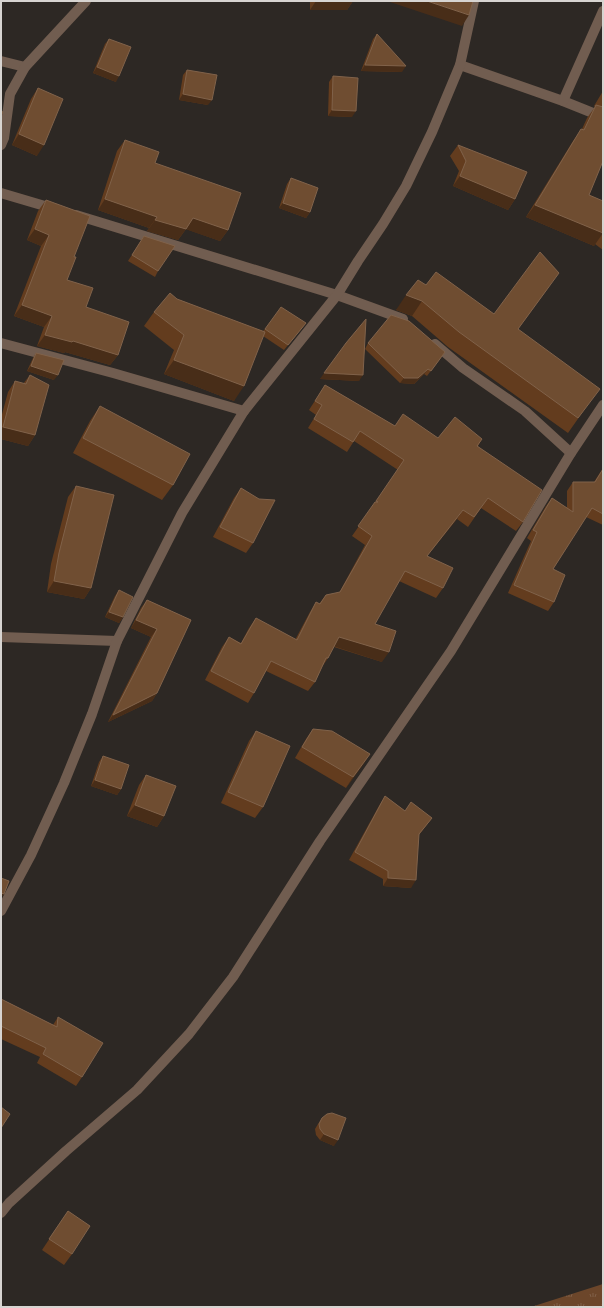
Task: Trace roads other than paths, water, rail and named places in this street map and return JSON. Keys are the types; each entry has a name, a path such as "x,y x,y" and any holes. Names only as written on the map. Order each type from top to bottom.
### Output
{"street":[{"path":"1,145 4,138 10,94 25,67 86,1"},
{"path":"1,911 31,855 64,783 92,714 117,641 182,512 244,411 337,295 358,261 384,224 406,186 432,132 460,65 474,1"},
{"path":"563,101 603,11"},
{"path":"1,61 25,67"},
{"path":"460,65 563,101 603,117"},
{"path":"1,193 337,295 408,321 413,326"},
{"path":"430,340 463,368 525,411 570,453"},
{"path":"1,343 113,373 244,411"},
{"path":"1,1213 9,1203 66,1151 137,1090 189,1034 233,977 320,841 451,651 570,453 603,405"},
{"path":"1,637 117,641"}]}
